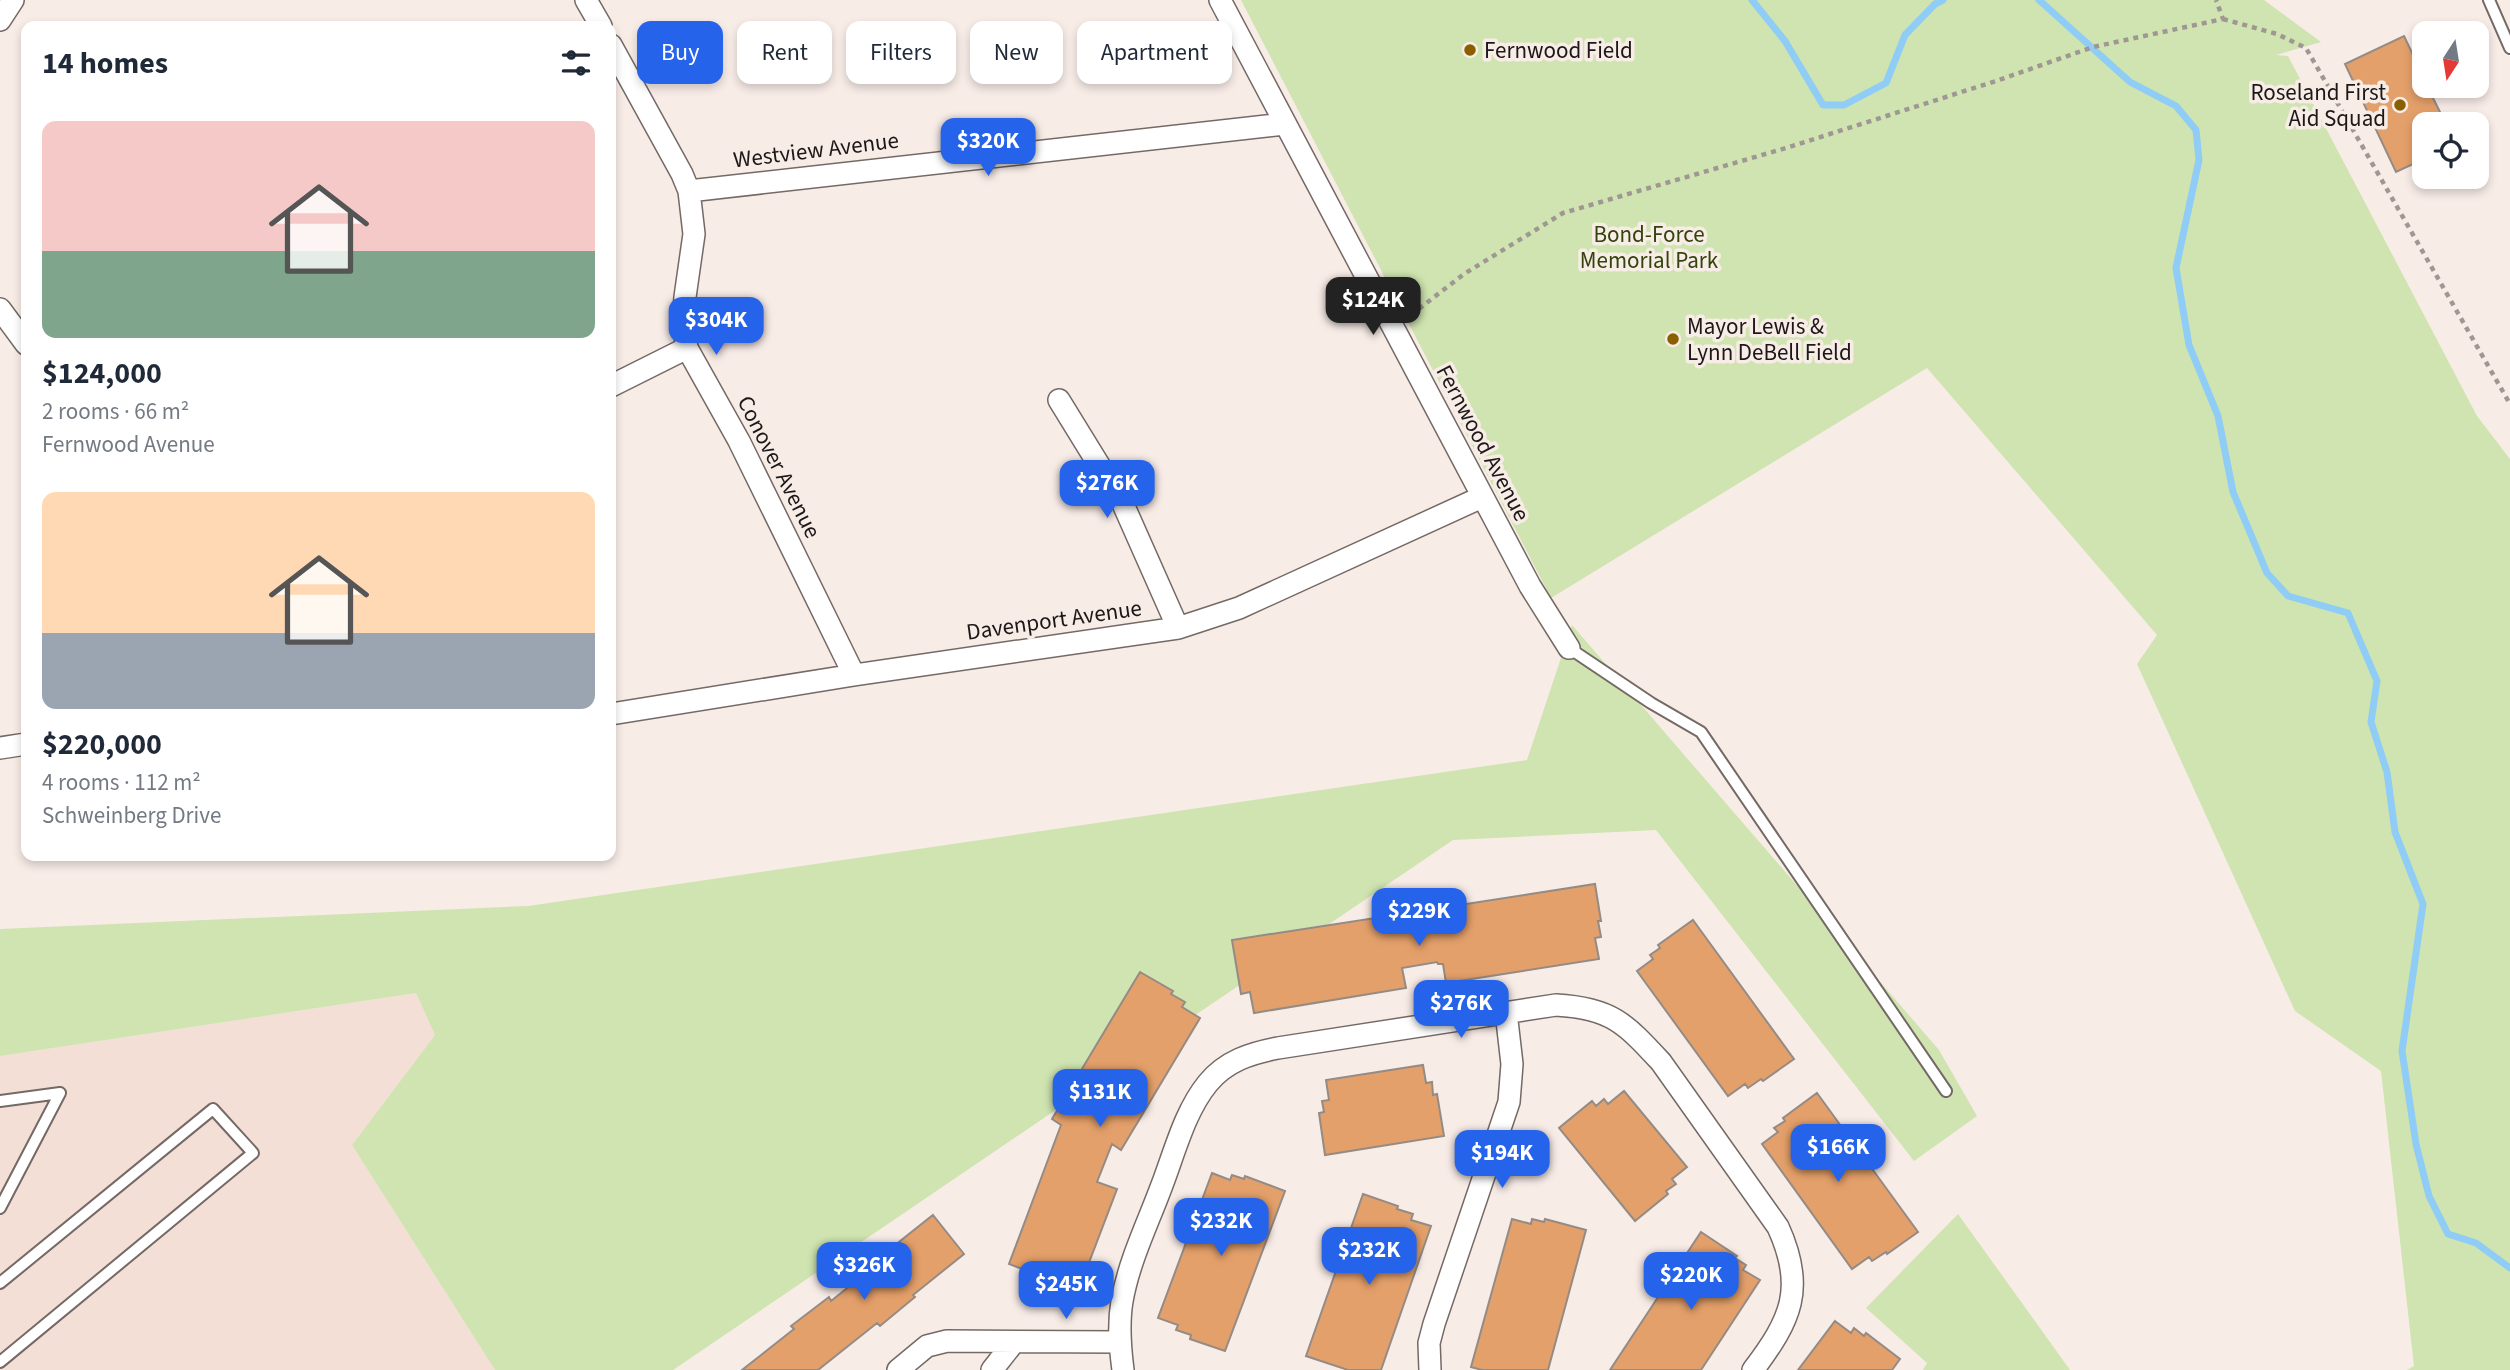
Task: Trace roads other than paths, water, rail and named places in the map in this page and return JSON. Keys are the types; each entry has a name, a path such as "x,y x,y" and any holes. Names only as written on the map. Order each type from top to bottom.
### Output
{"street":[{"path":"0,20 13,0"},
{"path":"586,0 598,21"},
{"name":"Fernwood Avenue","path":"1220,0 1482,497 1530,586 1569,648"},
{"name":"Conover Avenue","path":"616,54 676,162 689,191 694,234 683,323 687,348 739,441 854,675"},
{"name":"Westview Avenue","path":"689,191 1284,124"},
{"path":"0,309 21,337"},
{"path":"616,384 687,348"},
{"path":"1059,400 1123,504 1178,628"},
{"name":"Davenport Avenue","path":"616,713 1178,628 1239,608 1482,497"},
{"path":"0,748 21,745"},
{"path":"1124,1370 1119,1342 1122,1301 1134,1258 1188,1119 1209,1082 1223,1068 1256,1052 1556,1004 1598,1010 1628,1027 1661,1062 1778,1227 1792,1264 1791,1299 1786,1320 1776,1340 1753,1370"},
{"path":"1430,1370 1429,1343 1434,1324 1509,1102 1512,1063 1506,1012"},
{"path":"898,1370 927,1346 947,1341 1119,1342"},
{"path":"992,1370 1014,1342"}],"lane":[{"path":"2489,0 2510,48"},
{"path":"1569,648 1651,703 1701,732 1946,1091"},
{"path":"0,1101 60,1093 0,1208"},
{"path":"0,1283 213,1109 253,1153 0,1362"}],"waterway":[{"path":"1752,0 1785,41 1823,105 1844,105 1886,83 1905,35 1935,4 1943,0"},
{"path":"2039,0 2130,82 2176,106 2196,130 2199,160 2176,268 2189,345 2218,416 2233,492 2267,573 2288,596 2348,613 2377,681 2371,722 2387,772 2395,832 2423,904 2402,1051 2416,1144 2429,1196 2448,1234 2476,1243 2510,1268"}],"place":[{"name":"Fernwood Field","path":"1470,50"},
{"name":"Roseland First Aid Squad","path":"2400,105"},
{"name":"Mayor Lewis & Lynn DeBell Field","path":"1673,339"}],"park label":[{"name":"Bond-Force Memorial Park","path":"1649,247"}]}
